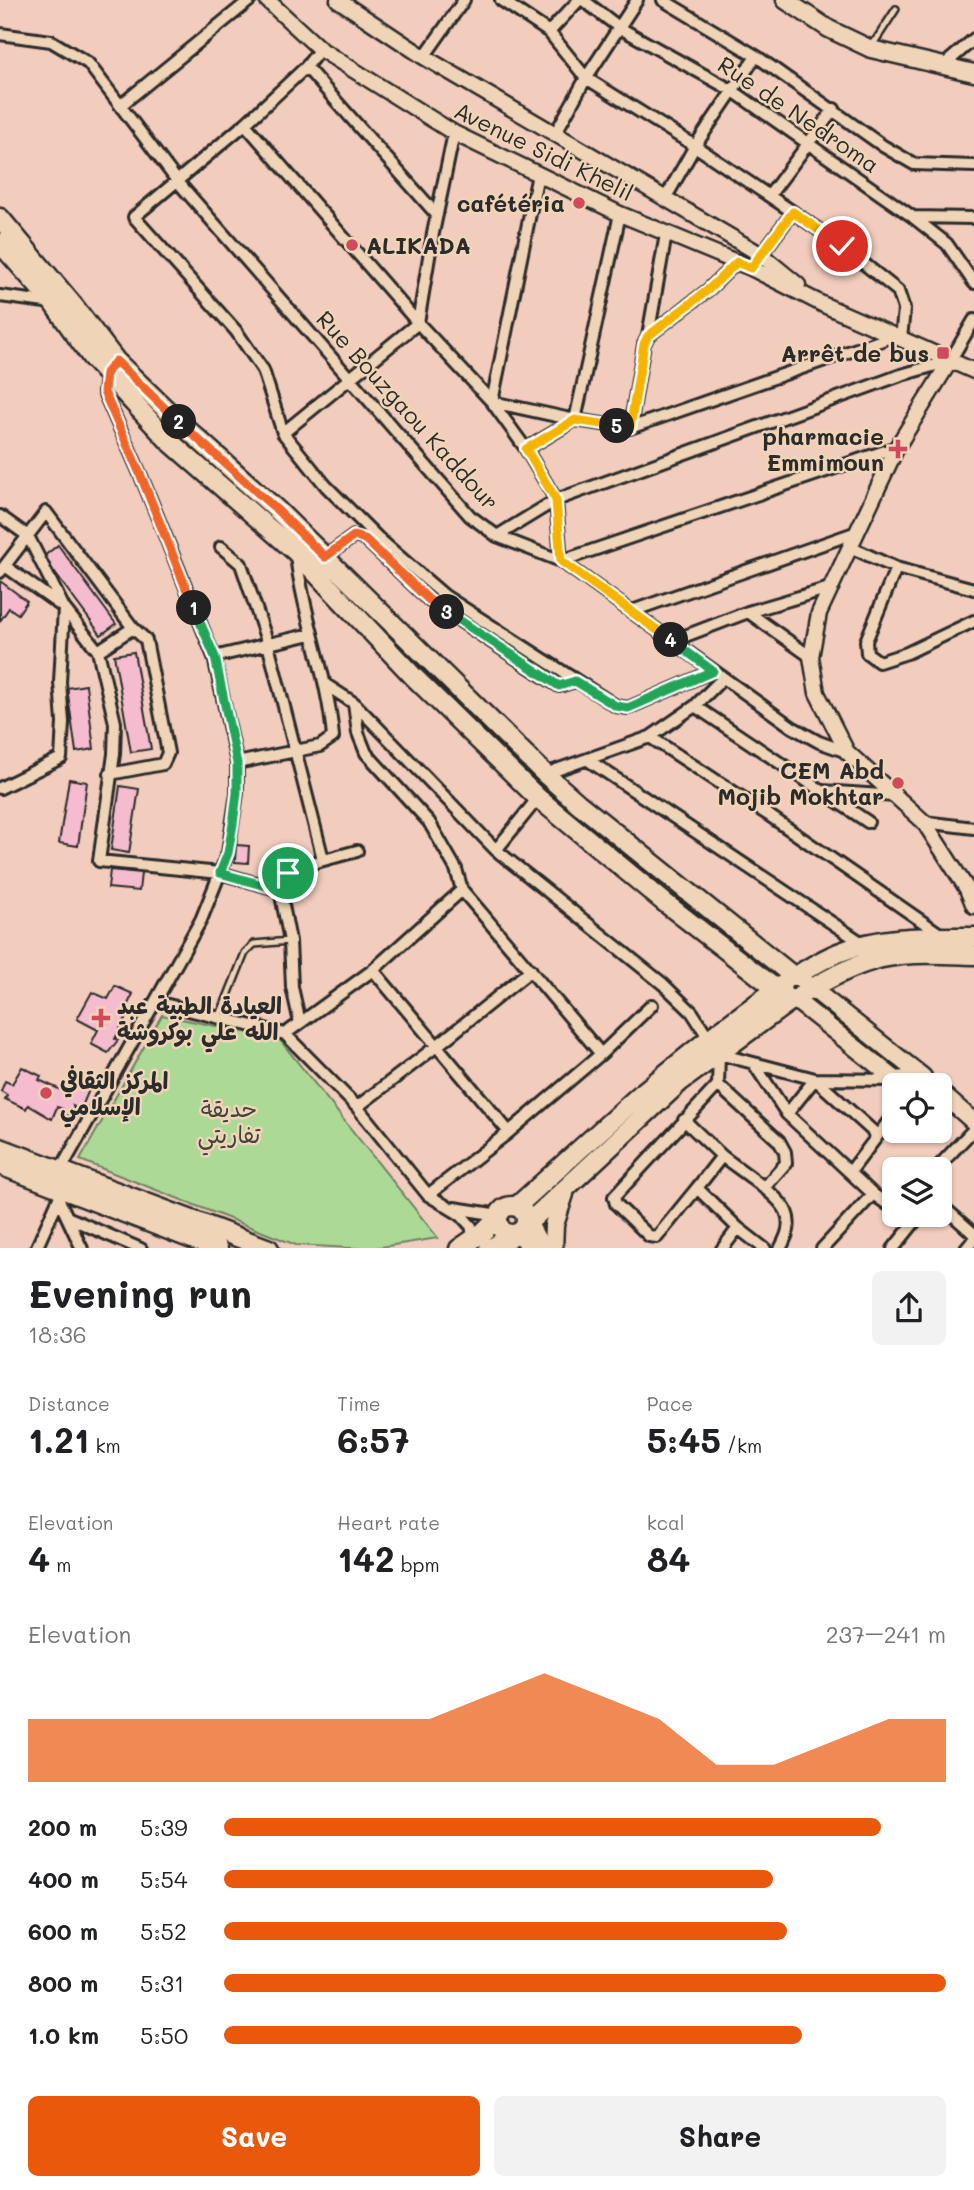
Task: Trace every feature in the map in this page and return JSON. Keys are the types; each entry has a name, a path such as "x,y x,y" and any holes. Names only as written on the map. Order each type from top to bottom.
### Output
{"main road":[{"path":"785,0 830,29 871,49 974,73"},
{"path":"0,218 73,305 111,367 168,440 296,552 414,677 538,798 664,902 793,988 911,1073"},
{"path":"0,243 52,303 92,358 111,367 178,421 277,510 545,774 888,1073"},
{"path":"499,1216 501,1229 508,1233 522,1223 568,1187 680,1082 719,1054 837,953 865,944 917,937 974,937"},
{"path":"474,1245 522,1223 642,1093 710,1038 793,988 874,960 914,955 974,955"},
{"path":"952,1103 974,1122"},
{"path":"0,1148 269,1248"},
{"path":"0,1165 61,1194 218,1248"},
{"path":"553,1248 556,1212 568,1187"},
{"path":"474,1245 507,1207 522,1223"}],"street":[{"path":"121,105 250,0"},
{"name":"Avenue Sidi Khelil","path":"267,0 320,49 454,134 620,214 744,265 824,305 974,371"},
{"name":"Avenue Sidi Khelil","path":"338,0 424,57 760,254 824,305"},
{"path":"424,57 464,0"},
{"path":"492,401 575,420 630,428 897,338 904,309 898,291 842,246 695,146 586,78 549,32 501,0"},
{"name":"Rue de Nedroma","path":"549,32 581,0 620,28 733,91 913,217 947,244 974,282"},
{"path":"555,134 586,78 637,0"},
{"path":"663,0 756,56 883,146 914,164 974,166"},
{"name":"Rue Bouzgaou Kaddour","path":"0,34 51,41 88,63 177,182 470,516 497,536 561,561 792,727 819,742 847,752"},
{"path":"944,65 974,39"},
{"path":"320,49 306,68 245,124 134,217 236,331 263,370 283,433 326,486 378,538 445,596 616,706 628,708 718,674"},
{"path":"665,199 695,146 756,56"},
{"path":"306,68 437,215"},
{"path":"769,196 834,109"},
{"path":"245,124 418,323 492,401 526,449 556,500 561,561 897,447"},
{"path":"283,433 418,323 454,134"},
{"path":"492,401 538,174"},
{"path":"648,336 760,254 793,212"},
{"path":"526,449 575,420 620,214"},
{"path":"913,217 974,218"},
{"path":"630,428 666,234"},
{"path":"0,296 52,303"},
{"path":"974,320 897,447 819,613 811,657 817,693 847,752 924,822 967,889 974,906"},
{"path":"497,536 556,500 901,375 950,361"},
{"path":"61,1169 201,920 228,853 237,793 237,763 215,657 104,392 111,367"},
{"path":"64,608 2,569 46,512 133,628 146,640 168,753 163,764 110,774"},
{"path":"0,516 28,536 64,608 98,651 115,723 114,754 99,861 220,873 280,890"},
{"path":"632,611 857,532"},
{"path":"325,557 354,536 365,539 429,600 559,686 575,681"},
{"path":"221,547 241,564 268,644 323,859"},
{"path":"850,547 896,568 974,589"},
{"path":"237,763 320,746 333,737 326,685 300,589 296,552"},
{"path":"896,568 866,641 867,653 879,662 907,653 974,621"},
{"path":"672,641 748,612 832,587"},
{"path":"0,788 61,758 63,722 60,682 64,608"},
{"path":"748,612 811,657"},
{"path":"98,651 133,628"},
{"path":"215,657 311,634"},
{"path":"545,774 650,737 695,706 718,674"},
{"path":"326,685 354,703 496,850 663,984 692,1013 710,1038 719,1054 718,1086 614,1197 616,1204 649,1236 657,1237"},
{"path":"354,703 358,733 366,753 435,830 456,869 462,890 601,1054"},
{"path":"695,706 868,822"},
{"path":"650,737 945,937"},
{"path":"588,760 865,944 874,960"},
{"path":"820,791 896,796"},
{"path":"496,850 538,798"},
{"path":"924,822 974,828"},
{"path":"300,1023 292,987 290,941 280,890 288,873 294,868 357,851"},
{"path":"285,1034 373,970 462,890"},
{"path":"373,970 509,1132"},
{"path":"357,1107 531,970"},
{"path":"156,1002 285,1034 357,1107 428,1195 451,1208 471,1226 474,1245"},
{"path":"428,1195 509,1132 601,1054 652,1005"},
{"path":"719,1054 815,1079 882,1080"},
{"path":"754,1065 787,1114 882,1200"},
{"path":"787,1114 815,1079"},
{"path":"815,1079 877,1136"},
{"path":"718,1086 779,1140 785,1152 786,1163 764,1188"},
{"path":"684,1120 722,1156 764,1188 785,1210 788,1234 780,1248"},
{"path":"947,1157 974,1129"},
{"path":"849,1172 882,1130"},
{"path":"651,1248 722,1156"},
{"path":"697,1188 738,1228 765,1248"},
{"path":"61,1194 67,1217 82,1248"},
{"path":"36,1248 61,1194"},
{"path":"822,1248 873,1194"},
{"path":"451,1208 499,1216"},
{"path":"952,1215 974,1234"},
{"path":"67,1217 141,1248"},
{"path":"522,1223 530,1248"},
{"path":"522,1223 544,1248"},
{"path":"893,1248 911,1227"},
{"path":"722,1248 738,1228"},
{"path":"966,1248 974,1239"}],"lane":[{"path":"871,49 896,9"},
{"path":"219,1018 245,953 254,944 290,941"}],"green space":[{"name":"حديقة تفاريتي","path":"162,1015 279,1039 438,1238 374,1248 296,1245 80,1160"}],"building":[{"path":"58,545 116,624 101,635 43,557"},
{"path":"0,581 27,601 18,614 9,608 0,621"},
{"path":"134,652 151,749 131,752 114,655"},
{"path":"86,685 94,749 76,752 67,688"},
{"path":"69,779 87,782 78,846 59,843"},
{"path":"120,786 139,789 129,853 111,850"},
{"path":"236,845 249,846 248,863 235,862"},
{"path":"110,870 141,873 139,891 108,888"},
{"name":"العيادة الطبية عبد الله علي بوكروشة","path":"115,986 133,994 122,1016 126,1017 115,1039 118,1040 108,1053 91,1044 98,1030 77,1019 92,992 108,999"},
{"name":"المركز الثقافي الإسلامي","path":"22,1067 41,1076 39,1080 65,1092 70,1080 89,1090 80,1111 73,1106 75,1115 64,1116 63,1109 57,1107 52,1119 28,1105 26,1109 5,1099 7,1095 1,1091 5,1081 12,1084"}],"place":[{"name":"cafétéria","path":"579,203"},
{"name":"ALIKADA","path":"352,245"},
{"name":"Arrêt de bus","path":"943,353"},
{"name":"pharmacie Emmimoun","path":"898,449"},
{"name":"CEM Abd Mojib Mokhtar","path":"898,783"},
{"name":"العيادة الطبية عبد الله علي بوكروشة","path":"101,1018"},
{"name":"المركز الثقافي الإسلامي","path":"46,1093"}],"route":[{"path":"288,873 280,890 258,886 220,873 228,853 233,824 237,763 215,657 104,392 106,373 116,361 325,557 354,536 365,539 429,600 543,676 559,686 575,681 616,706 628,708 713,671 561,561 556,500 526,449 575,420 630,428 644,344 648,336 708,290 737,262 751,268 793,212 842,246"}]}
